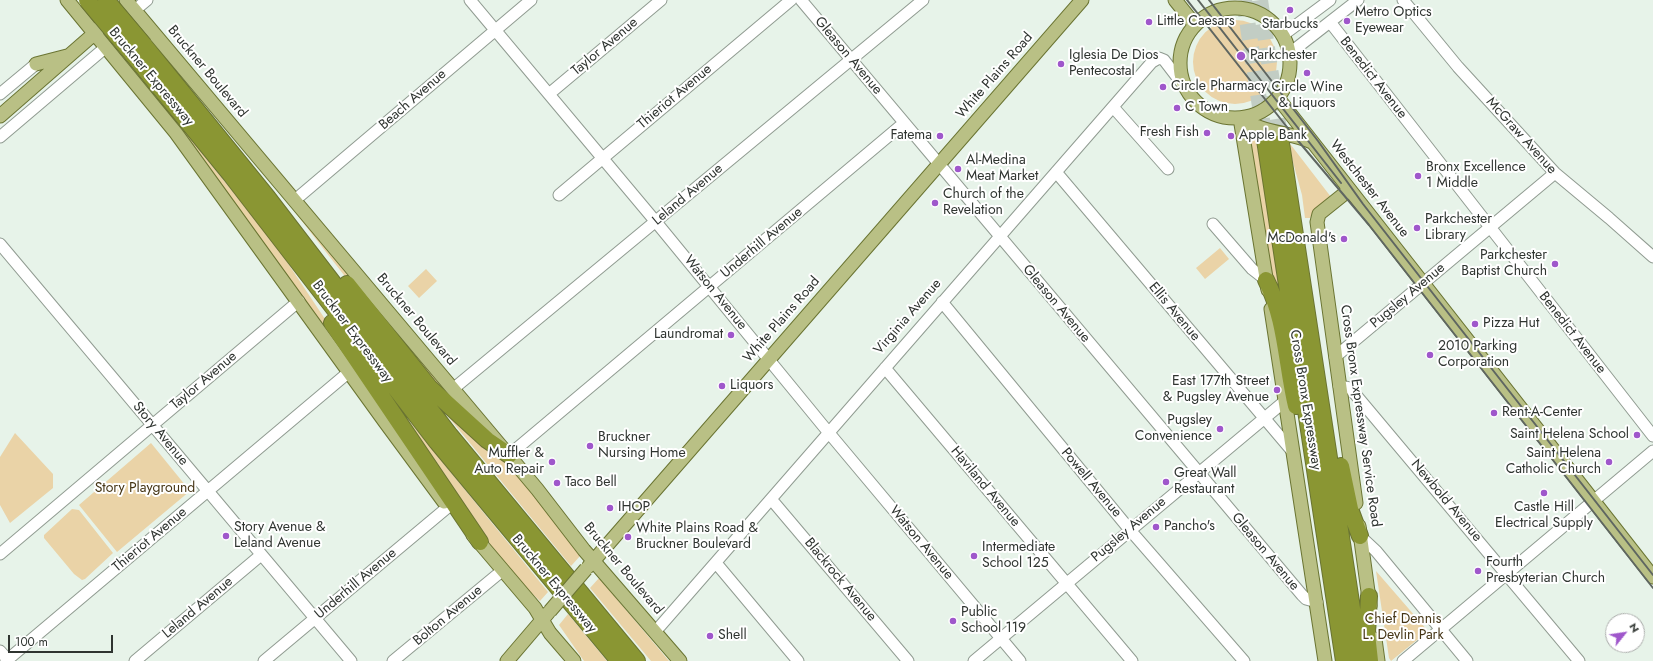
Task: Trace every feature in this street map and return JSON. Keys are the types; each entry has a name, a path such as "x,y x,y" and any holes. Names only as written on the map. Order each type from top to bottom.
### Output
{"highway":[{"name":"Bruckner Expressway","path":"87,0 138,50 268,198 449,434 638,661"},
{"name":"Bruckner Expressway","path":"106,0 138,50 208,146 437,442 619,661"},
{"name":"Cross Bronx Expressway","path":"1265,140 1344,661"},
{"name":"Cross Bronx Expressway","path":"1281,143 1360,661"},
{"path":"1288,190 1324,355 1345,489 1350,509 1360,536"},
{"path":"268,198 305,231 430,388 487,440 509,455"},
{"path":"286,246 310,290 480,542"},
{"path":"1266,280 1275,296 1279,312 1294,396 1320,502"},
{"path":"1328,552 1329,623 1333,661"},
{"path":"1369,596 1367,634 1370,661"}],"main road":[{"path":"67,0 176,133 448,507 480,542 535,608 546,615 550,633 574,661"},
{"name":"White Plains Road","path":"507,661 1082,0"},
{"path":"1175,0 1195,25"},
{"path":"0,116 95,33 113,28 129,3"},
{"name":"Bruckner Boulevard","path":"129,3 509,455 590,565 655,632 680,661"},
{"path":"1241,4 1269,19 1283,35 1290,53 1289,76 1278,98 1263,110 1240,118 1224,117 1210,112 1195,100 1187,90 1181,72 1180,58 1185,40 1195,25 1213,12 1241,4"},
{"path":"36,64 69,56"},
{"name":"Westchester Avenue","path":"1278,98 1653,577"},
{"path":"1240,118 1317,602 1325,661"},
{"name":"Westchester Avenue","path":"1240,118 1260,128 1283,132 1312,142"},
{"name":"Cross Bronx Expressway Service Road","path":"1349,190 1317,217 1335,357 1378,661"}],"street":[{"path":"129,3 147,0"},
{"name":"Watson Avenue","path":"470,0 710,286 829,433 1020,661"},
{"name":"Beach Avenue","path":"294,200 531,0"},
{"name":"Taylor Avenue","path":"549,94 661,0"},
{"name":"Thieriot Avenue","path":"559,195 791,0"},
{"name":"Gleason Avenue","path":"801,0 1302,595 1317,602"},
{"name":"Leland Avenue","path":"453,389 923,0"},
{"path":"1283,35 1330,0"},
{"path":"1290,53 1358,0"},
{"name":"McGraw Avenue","path":"1403,0 1458,67 1555,173 1609,218 1653,258"},
{"name":"Benedict Avenue","path":"1330,22 1653,436"},
{"path":"0,137 106,47"},
{"name":"Virginia Avenue","path":"655,632 1156,59 1166,61 1187,90"},
{"path":"0,94 36,64"},
{"path":"1113,107 1168,169"},
{"name":"Underhill Avenue","path":"509,455 904,124"},
{"name":"Ellis Avenue","path":"1056,172 1293,452"},
{"name":"Pugsley Avenue","path":"1335,357 1555,173"},
{"path":"1213,224 1252,269 1266,280"},
{"name":"Story Avenue","path":"0,244 351,661"},
{"name":"Taylor Avenue","path":"0,554 299,301"},
{"name":"Powell Avenue","path":"942,302 1130,530 1244,661"},
{"name":"Haviland Avenue","path":"885,368 1132,661"},
{"name":"Thieriot Avenue","path":"7,661 349,372"},
{"name":"Newbold Avenue","path":"1339,386 1350,388 1579,661"},
{"name":"Pugsley Avenue","path":"974,661 1285,401"},
{"path":"1403,661 1653,451"},
{"name":"Blackrock Avenue","path":"772,499 908,661"},
{"name":"Underhill Avenue","path":"264,661 448,507"},
{"path":"1360,536 1376,551 1467,661"},
{"name":"Leland Avenue","path":"135,661 261,555"},
{"path":"716,564 798,661"},
{"name":"Bolton Avenue","path":"393,661 503,570"},
{"path":"0,651 7,661"}],"green space":[{"path":"1235,20 1243,21 1258,27 1270,39 1276,54 1276,70 1270,85 1258,97 1243,103 1235,104 1227,103 1212,97 1200,85 1194,70 1193,62 1194,54 1200,39 1212,27 1227,21"},
{"path":"163,105 275,244 411,448 161,106"},
{"path":"1249,138 1256,138 1283,308 1273,283"},
{"path":"1288,144 1291,145 1331,197 1314,210 1310,218 1305,218 1302,195"},
{"path":"297,210 464,408 425,379 294,211"},
{"path":"1220,248 1229,259 1205,279 1196,268"},
{"path":"426,269 437,281 419,298 408,286"},
{"path":"443,406 510,467 534,492 581,555 571,566 441,408"},
{"path":"401,411 548,592 540,601 526,588 456,503"},
{"path":"15,433 53,474 53,488 10,523 0,505 0,457"},
{"name":"Story Playground","path":"151,443 190,491 117,552 79,505"},
{"path":"72,509 79,510 113,553 85,579 82,580 74,574 44,538 44,535"},
{"name":"Chief Dennis L. Devlin Park","path":"1376,571 1428,631 1391,661 1389,658"},
{"path":"599,578 669,661 651,661 590,588"},
{"path":"568,614 607,661 584,661 559,625"}],"tunnel":[{"path":"1244,0 1265,140"},
{"path":"1260,0 1281,143"}],"railway":[{"path":"1187,0 1294,136 1369,225 1653,588"},
{"path":"1198,0 1341,183"},
{"path":"1209,0 1318,141 1363,204 1653,575"}],"place":[{"name":"Starbucks","path":"1290,10"},
{"name":"Metro Optics Eyewear","path":"1347,21"},
{"name":"Little Caesars","path":"1149,22"},
{"name":"Parkchester","path":"1241,56"},
{"name":"Iglesia De Dios Pentecostal","path":"1061,64"},
{"name":"Circle Wine & Liquors","path":"1307,73"},
{"name":"Circle Pharmacy","path":"1163,87"},
{"name":"C Town","path":"1177,108"},
{"name":"Fresh Fish","path":"1207,133"},
{"name":"Fatema","path":"940,136"},
{"name":"Apple Bank","path":"1231,136"},
{"name":"Al-Medina Meat Market","path":"958,169"},
{"name":"Bronx Excellence 1 Middle","path":"1418,176"},
{"name":"Church of the Revelation","path":"935,203"},
{"name":"Parkchester Library","path":"1417,228"},
{"name":"McDonald's","path":"1344,239"},
{"name":"Parkchester Baptist Church","path":"1555,264"},
{"name":"Pizza Hut","path":"1475,324"},
{"name":"Laundromat","path":"731,335"},
{"name":"2010 Parking Corporation","path":"1430,355"},
{"name":"Liquors","path":"722,386"},
{"name":"East 177th Street & Pugsley Avenue","path":"1277,390"},
{"name":"Rent-A-Center","path":"1494,413"},
{"name":"Pugsley Convenience","path":"1220,429"},
{"name":"Saint Helena School","path":"1637,435"},
{"name":"Bruckner Nursing Home","path":"590,446"},
{"name":"Muffler & Auto Repair","path":"552,462"},
{"name":"Saint Helena Catholic Church","path":"1609,462"},
{"name":"Great Wall Restaurant","path":"1166,482"},
{"name":"Taco Bell","path":"557,483"},
{"name":"Castle Hill Electrical Supply","path":"1544,493"},
{"name":"IHOP","path":"610,508"},
{"name":"Pancho's","path":"1156,527"},
{"name":"Story Avenue & Leland Avenue","path":"226,536"},
{"name":"White Plains Road & Bruckner Boulevard","path":"628,537"},
{"name":"Intermediate School 125","path":"974,556"},
{"name":"Fourth Presbyterian Church","path":"1478,571"},
{"name":"Public School 119","path":"953,621"},
{"name":"Shell","path":"710,636"}]}
